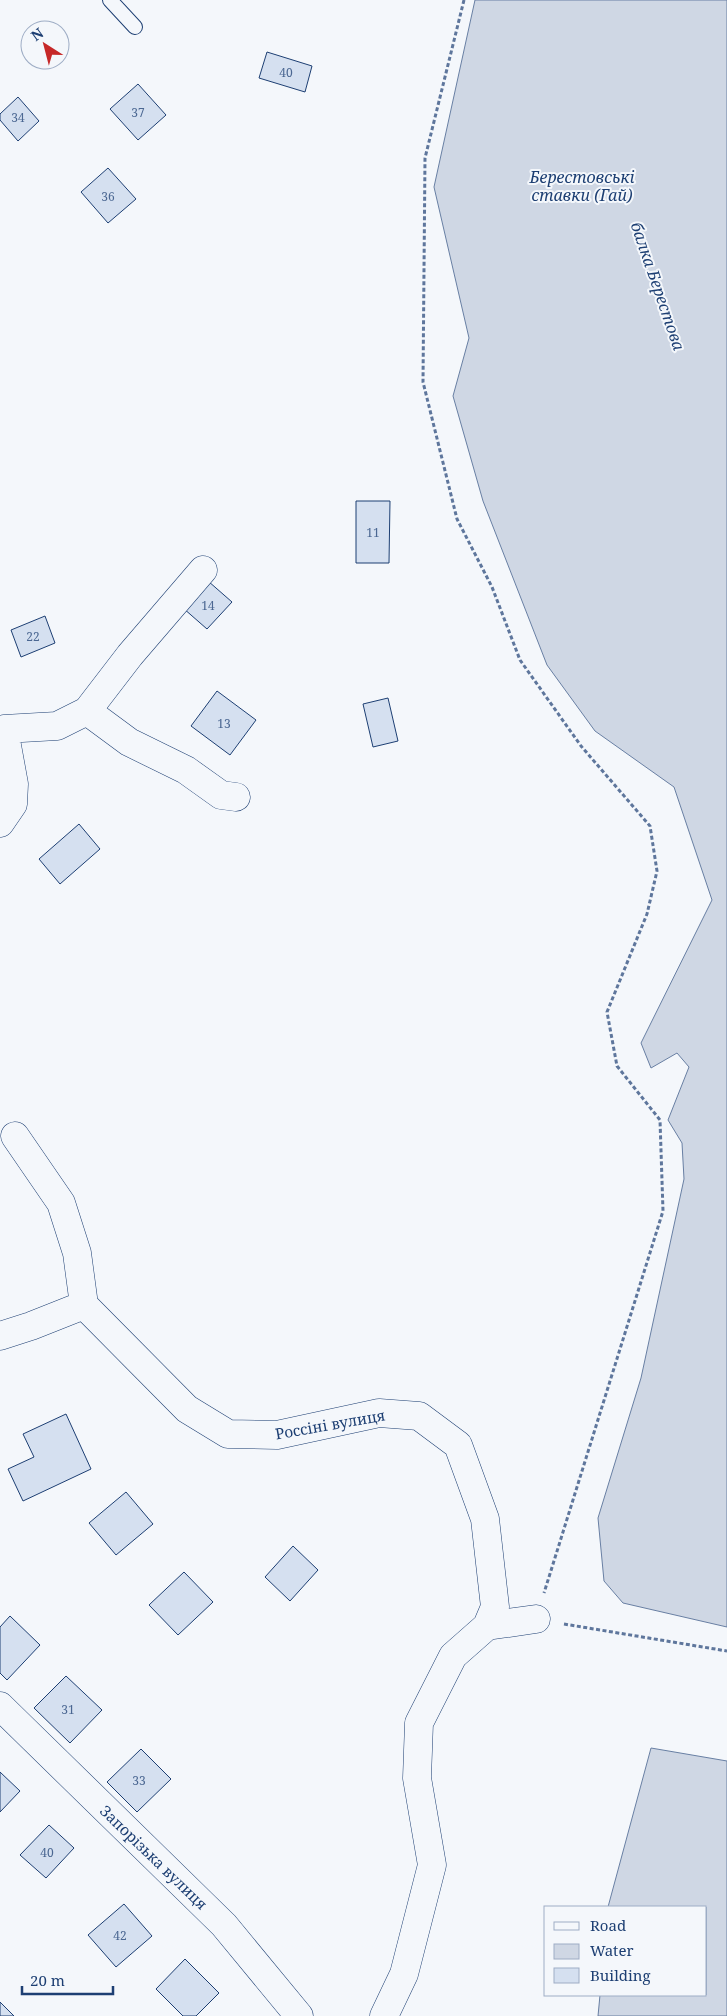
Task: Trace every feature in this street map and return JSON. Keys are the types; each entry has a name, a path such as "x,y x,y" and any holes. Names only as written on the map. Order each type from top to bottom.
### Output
{"street":[{"path":"0,822 13,804 14,794 14,784 2,726 56,726 87,711 130,655 203,570"},
{"path":"87,711 128,742 186,770 221,795 236,796"},
{"path":"0,1336 84,1305 77,1253 61,1203 15,1136"},
{"name":"Россіні вулиця","path":"84,1305 187,1409 228,1434 277,1435 379,1413 419,1416 458,1445 485,1519 495,1606 487,1626"},
{"path":"384,2016 404,1974 432,1865 417,1778 419,1723 453,1656 487,1626 536,1619"},
{"name":"Запорізька вулиця","path":"0,1706 224,1925 299,2016"}],"lane":[{"path":"110,0 135,27"}],"path":[{"path":"464,0 425,158 423,382 457,519 492,587 520,660 580,746 650,826 657,871 647,914 607,1012 617,1066 660,1120 663,1211 536,1619 727,1651"}],"water":[{"name":"Берестовські ставки (Гай)","path":"475,0 727,0 727,1627 623,1603 604,1581 598,1518 641,1378 684,1179 682,1143 668,1120 689,1067 677,1053 651,1068 641,1043 712,900 674,787 595,731 547,665 483,501 453,396 469,338 434,187"},
{"path":"651,1748 727,1761 727,2016 598,2016 600,1996 707,1996 707,1906 608,1906"}],"building":[{"path":"267,52 312,66 305,92 259,78"},
{"path":"138,84 166,115 138,140 110,109"},
{"path":"18,97 39,121 18,141 0,120 0,114"},
{"path":"108,168 136,199 108,223 81,192"},
{"path":"356,501 390,501 389,563 356,563"},
{"path":"208,581 232,602 207,629 183,608"},
{"path":"45,616 55,643 21,657 11,630"},
{"path":"217,691 256,720 230,755 191,726"},
{"path":"388,698 398,741 373,747 363,704"},
{"path":"79,824 100,849 60,884 39,859"},
{"path":"66,1414 91,1469 23,1501 8,1469 34,1457 23,1434"},
{"path":"126,1492 153,1524 116,1555 89,1523"},
{"path":"293,1546 318,1570 290,1601 265,1577"},
{"path":"184,1572 213,1602 178,1635 149,1605"},
{"path":"10,1616 40,1645 7,1680 0,1673 0,1627"},
{"path":"66,1676 102,1710 70,1743 34,1708"},
{"path":"141,1749 171,1779 137,1812 107,1782"},
{"path":"0,1772 20,1791 0,1812"},
{"path":"49,1825 74,1848 46,1878 20,1855"},
{"path":"124,1904 152,1936 116,1967 88,1935"},
{"path":"185,1959 219,1993 196,2016 183,2016 156,1989"},
{"path":"0,2002 14,2016 0,2016"}],"water label":[{"name":"балка Берестова","path":"658,286"}]}
